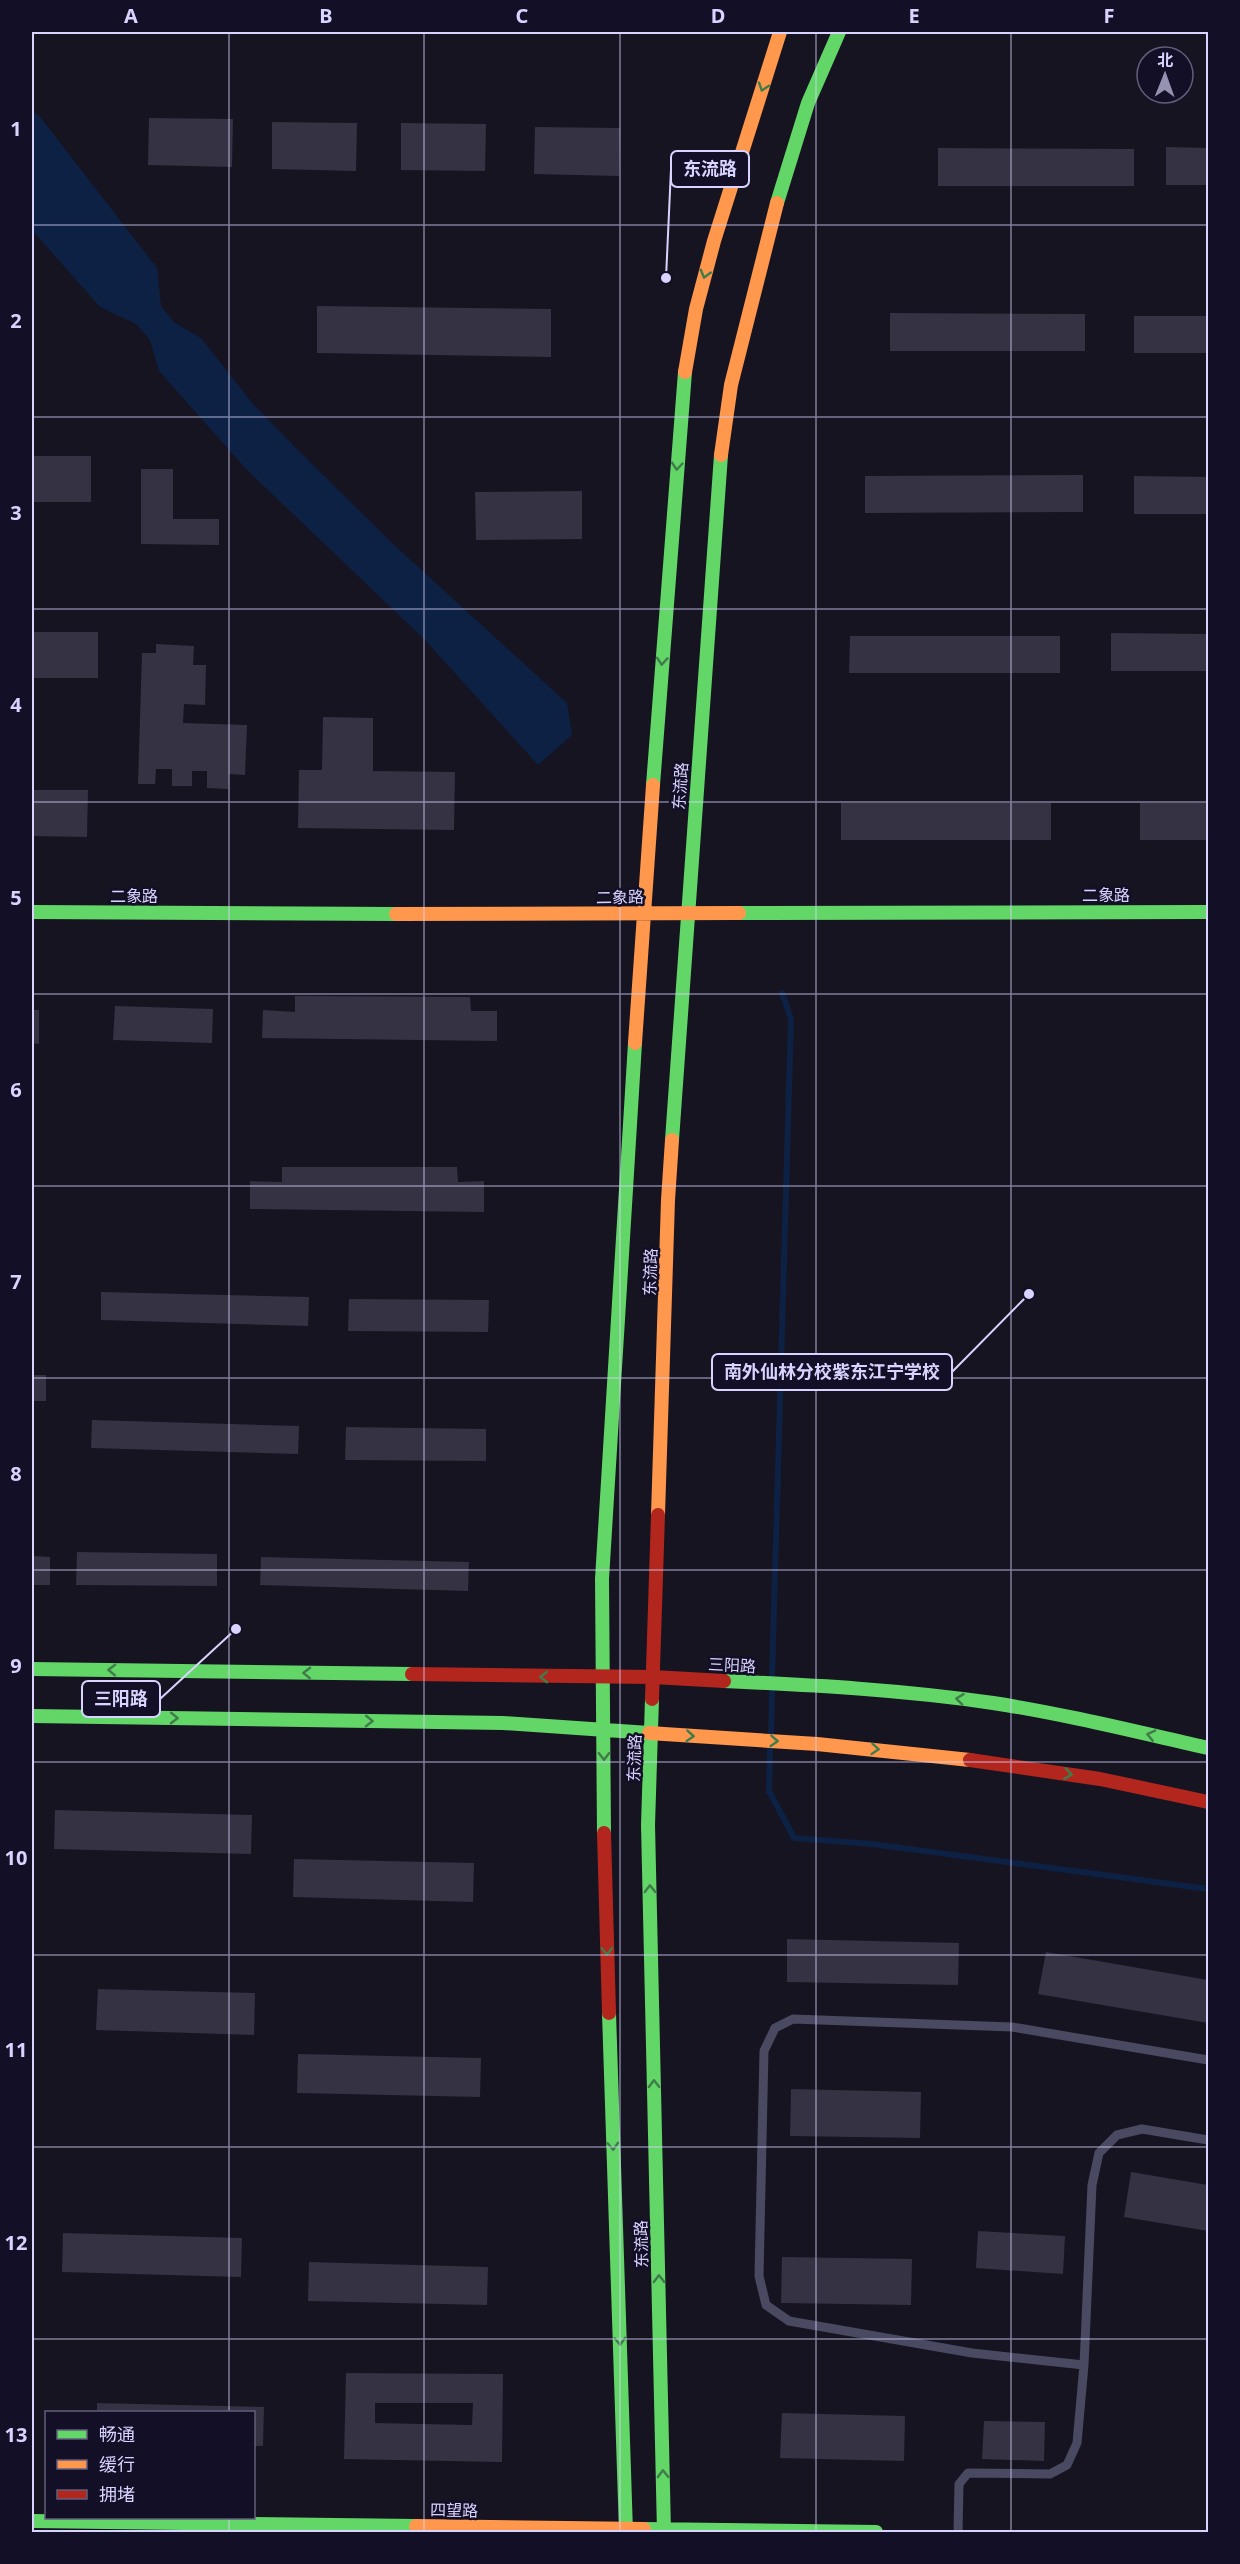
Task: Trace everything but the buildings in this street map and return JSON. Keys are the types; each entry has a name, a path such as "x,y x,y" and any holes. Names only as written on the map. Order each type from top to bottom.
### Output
{"main road":[{"name":"东流路","path":"626,2530 605,1890 603,1567 643,913 685,376 696,309 711,252 780,32"},
{"name":"东流路","path":"664,2531 648,1825 668,1200 718,474 731,384 777,200 808,103 839,32"},
{"name":"二象路","path":"32,912 1209,912"},
{"name":"三阳路","path":"32,1669 653,1677 813,1685 993,1703 1108,1725 1209,1748"},
{"path":"32,1716 503,1724 817,1744 991,1762 1100,1779 1209,1802"},
{"name":"四望路","path":"32,2521 876,2532"}],"lane":[{"path":"1084,2365 972,2353 789,2320 766,2305 759,2276 764,2051 775,2028 793,2019 1012,2027 1209,2060"},
{"path":"958,2532 959,2484 968,2473 1050,2474 1067,2465 1077,2443 1084,2365 1092,2186 1099,2153 1117,2135 1142,2129 1209,2140"}],"water":[{"path":"32,110 41,118 157,268 161,306 175,323 201,338 253,404 302,454 392,543 567,703 572,735 538,765 424,639 247,470 159,371 150,340 136,324 100,307 32,230"}],"waterway":[{"path":"772,1676 791,1019 782,993"},
{"path":"771,1736 772,1690"},
{"path":"770,1747 769,1791 794,1838 872,1844 1208,1889"}],"traffic: fast":[{"path":"777,203 808,103 839,32"},
{"path":"653,785 685,372"},
{"path":"672,1140 721,455"},
{"path":"32,912 396,914"},
{"path":"739,913 1208,912"},
{"path":"604,1833 602,1579 635,1043"},
{"path":"32,1669 412,1674"},
{"path":"724,1681 825,1686 960,1698 1020,1707 1208,1748"},
{"path":"652,1699 648,1825 664,2532"},
{"path":"32,1716 503,1723 649,1733"},
{"path":"609,2013 626,2532"},
{"path":"32,2521 416,2526"},
{"path":"644,2529 876,2532"}],"traffic: slow":[{"path":"685,372 696,309 714,241 780,32"},
{"path":"721,455 731,385 777,203"},
{"path":"635,1043 653,785"},
{"path":"396,914 739,913"},
{"path":"658,1515 672,1140"},
{"path":"649,1733 817,1744 970,1760"},
{"path":"416,2526 644,2529"}],"traffic: jam":[{"path":"652,1699 658,1515"},
{"path":"412,1674 653,1677 724,1681"},
{"path":"970,1760 1100,1779 1208,1802"},
{"path":"604,1833 609,2013"}],"place":[{"name":"东流路","path":"666,278"},
{"name":"南外仙林分校紫东江宁学校","path":"1029,1294"},
{"name":"三阳路","path":"236,1629"}]}
